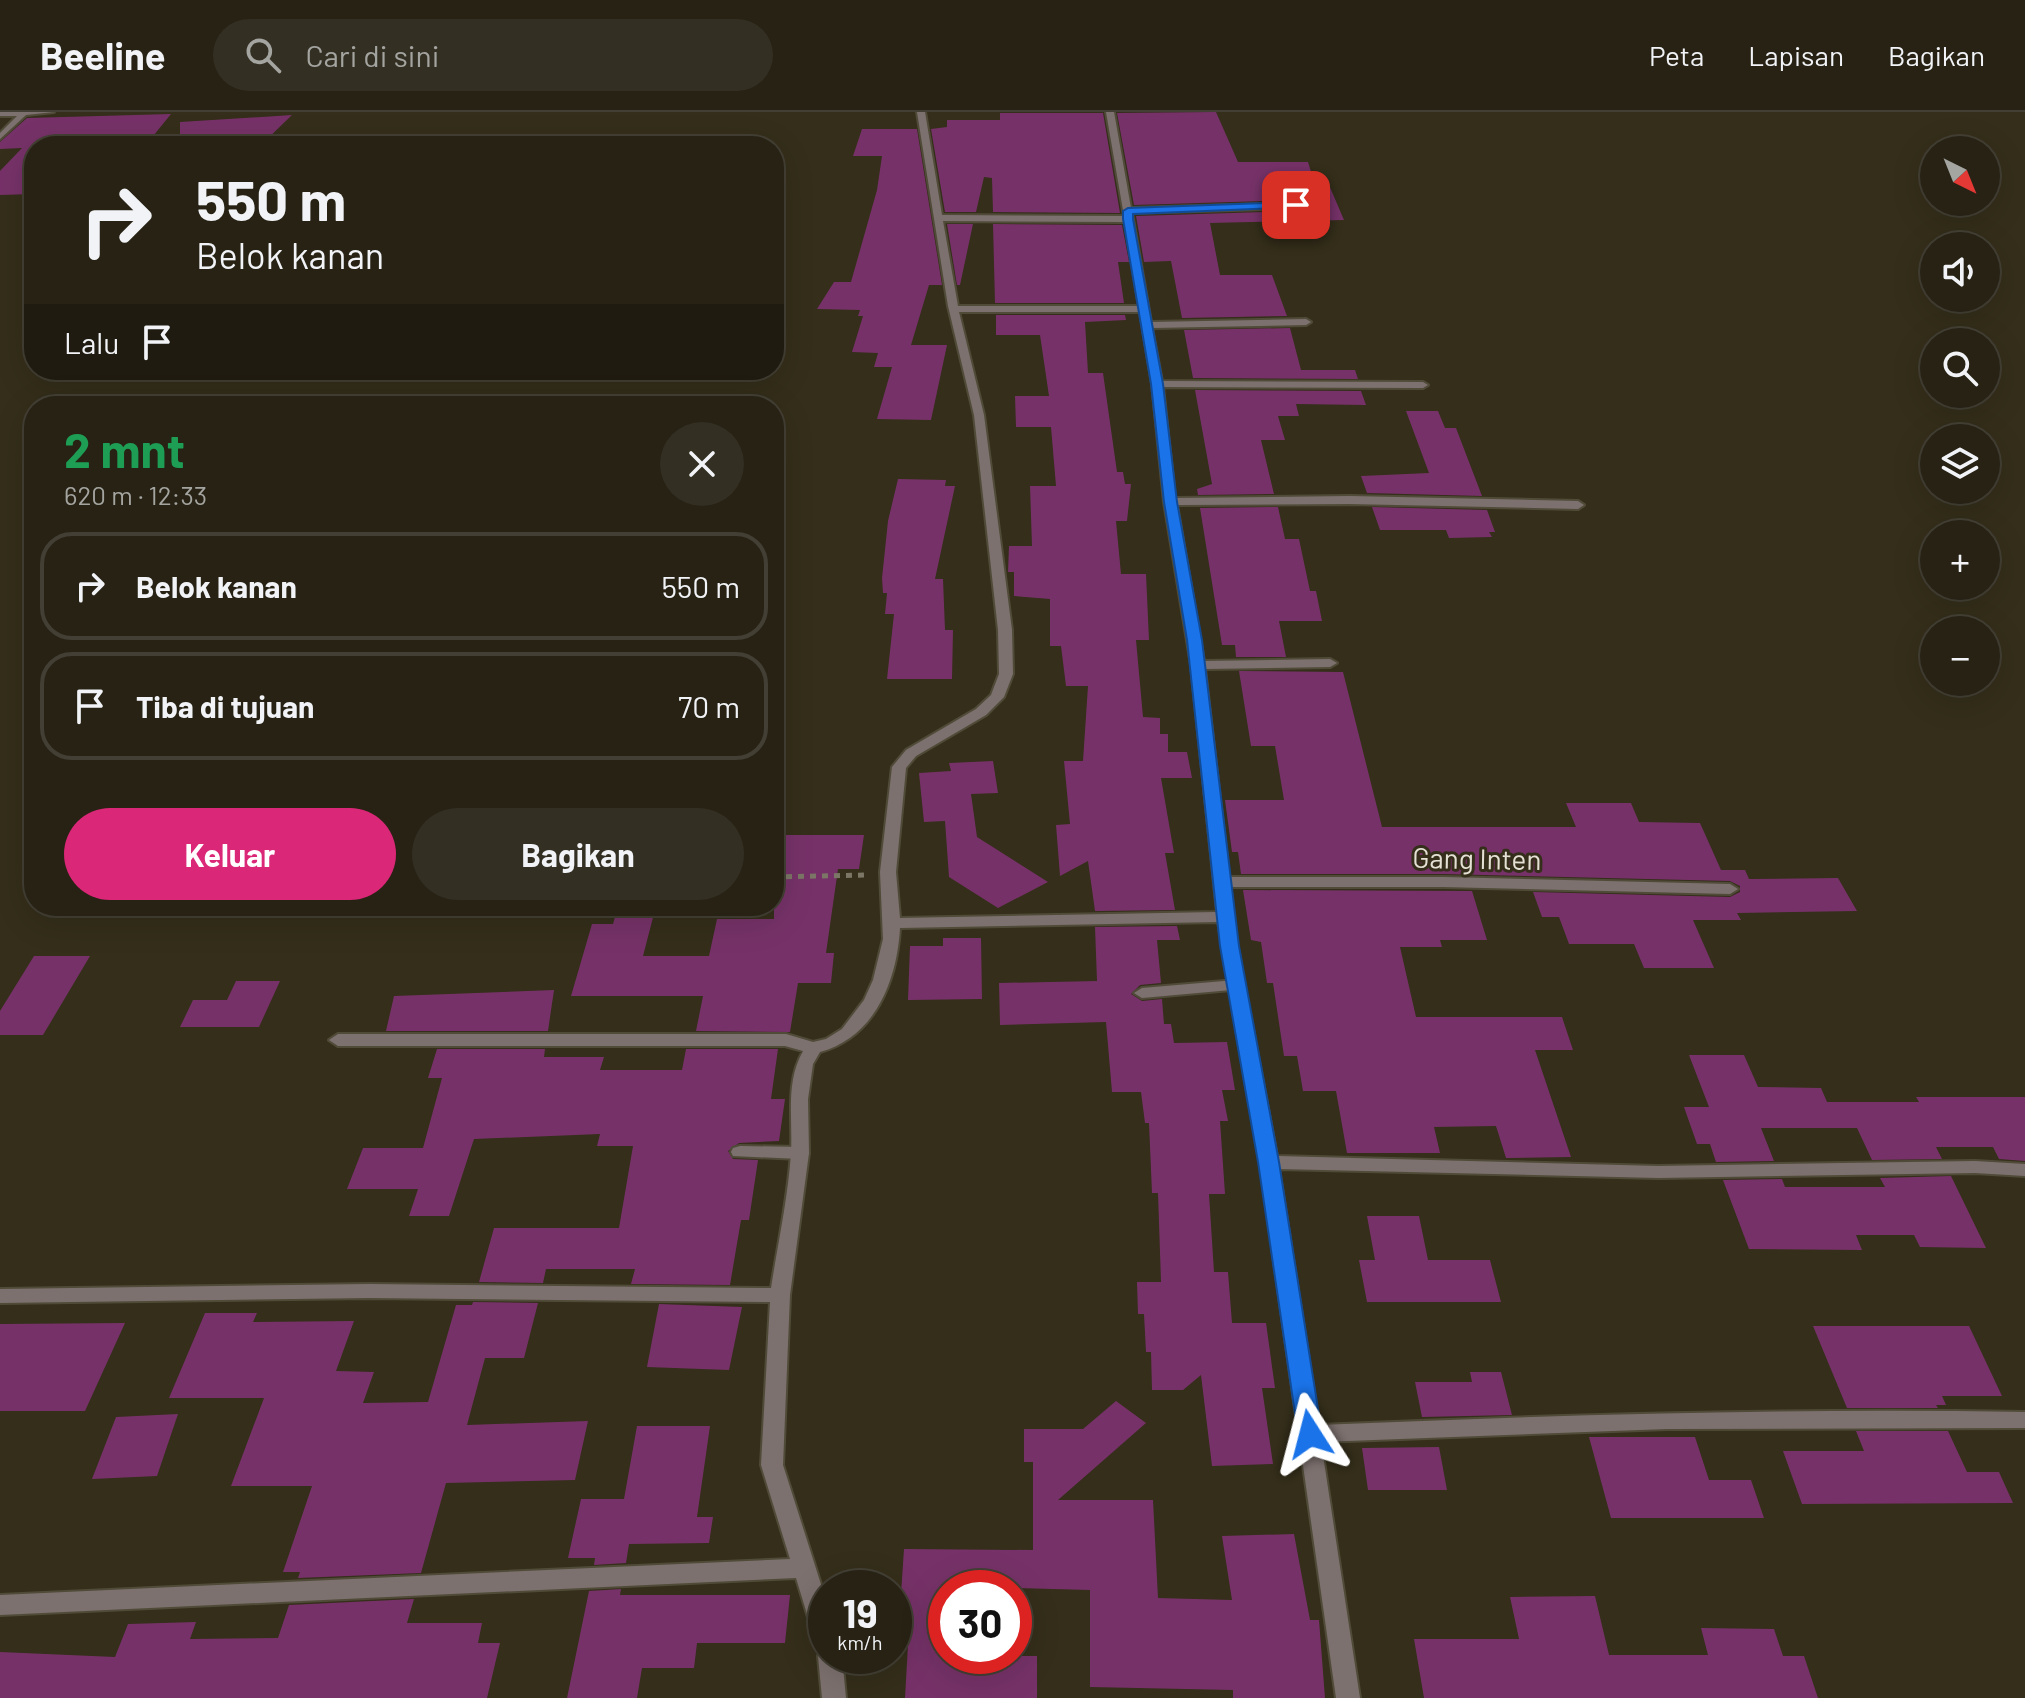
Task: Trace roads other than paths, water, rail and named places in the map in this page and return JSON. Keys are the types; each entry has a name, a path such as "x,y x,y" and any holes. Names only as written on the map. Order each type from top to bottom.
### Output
{"street":[{"path":"0,114 50,112"},
{"path":"338,1040 786,1040 813,1048 823,1047 851,1029 872,1005 892,923 887,875 899,767 911,753 981,712 997,697 1006,674 1005,630 979,415 954,309 921,112"},
{"path":"1110,112 1157,384 1170,502 1198,665 1236,985 1269,1162 1348,1698"},
{"path":"0,137 24,113"},
{"path":"939,218 1128,215 1296,205"},
{"path":"954,309 1306,322"},
{"path":"1157,384 1423,385"},
{"path":"1170,502 1350,500 1578,505"},
{"path":"1198,665 1330,663"},
{"name":"Gang Inten","path":"1223,882 1443,882 1730,889"},
{"path":"892,923 1227,917"},
{"path":"1142,993 1236,985"},
{"path":"808,1585 772,1465 780,1295 800,1153 799,1099 804,1064 813,1048"},
{"path":"740,1152 800,1153"},
{"path":"1269,1162 1658,1172 1975,1167 2025,1170"},
{"path":"0,1296 369,1291 780,1295"},
{"path":"1310,1434 1554,1423 1867,1416 2025,1420"},
{"path":"0,1605 802,1568"},
{"path":"832,1674 834,1698"}]}
